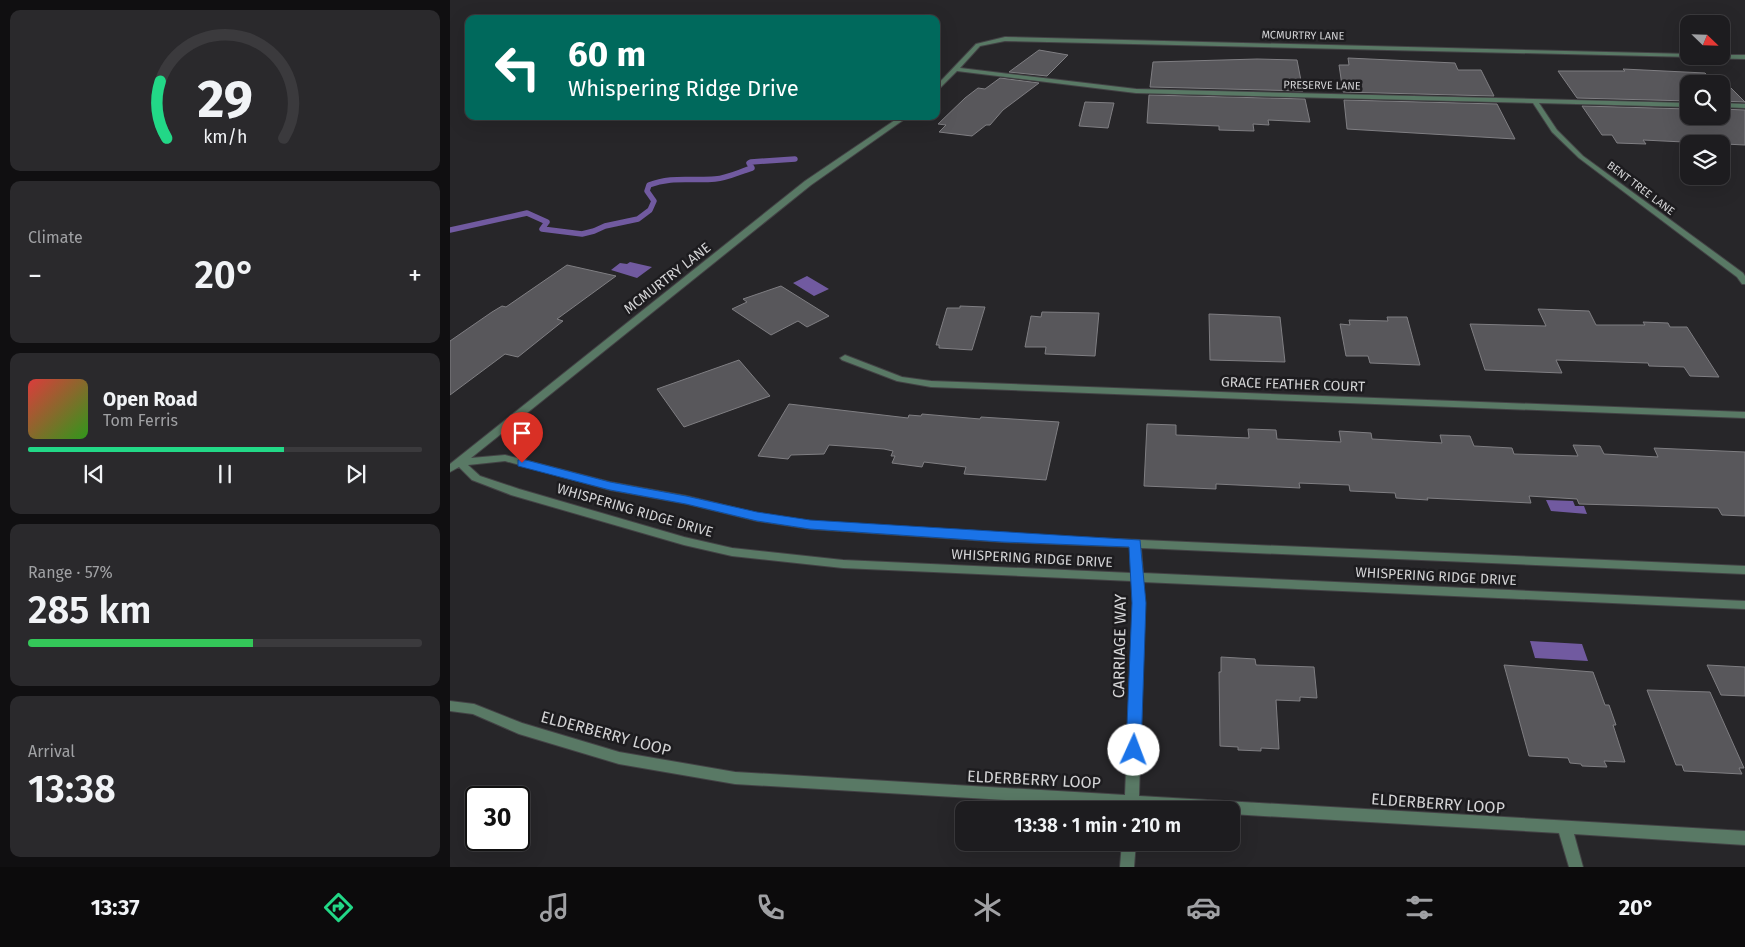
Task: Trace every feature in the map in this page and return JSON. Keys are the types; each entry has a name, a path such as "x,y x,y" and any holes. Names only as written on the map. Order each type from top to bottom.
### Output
{"street":[{"name":"MCMURTRY LANE","path":"940,86 978,45 1005,39 1680,56"},
{"path":"1730,57 1745,58"},
{"name":"PRESERVE LANE","path":"957,68 1136,91 1680,105"},
{"name":"BENT TREE LANE","path":"1535,101 1554,131 1581,157 1740,275 1745,282"},
{"path":"1730,105 1745,106"},
{"name":"MCMURTRY LANE","path":"454,466 808,182 900,120"},
{"name":"GRACE FEATHER COURT","path":"845,358 900,378 931,384 1745,416"},
{"name":"WHISPERING RIDGE DRIVE","path":"454,466 505,458 610,486 810,525 1002,538 1745,570"},
{"name":"WHISPERING RIDGE DRIVE","path":"454,466 476,478 515,492 732,552 843,564 1745,605"},
{"name":"CARRIAGE WAY","path":"1132,801 1139,603 1136,578 1136,543"},
{"name":"ELDERBERRY LOOP","path":"450,706 474,709 518,728 619,758 735,778 1061,801"},
{"name":"ELDERBERRY LOOP","path":"1240,811 1745,838"},
{"path":"1565,828 1576,867"},
{"path":"1127,867 1128,851"}],"shaded area":[{"path":"630,262 652,267 637,278 611,270 620,263 627,264"},
{"path":"807,276 829,289 814,296 793,283"},
{"path":"1546,500 1573,501 1575,506 1584,506 1587,514 1551,511"},
{"path":"1530,641 1582,644 1588,661 1535,658"}],"building":[{"path":"1039,50 1068,55 1047,76 1009,72"},
{"path":"1348,58 1455,63 1458,70 1481,70 1494,96 1343,92 1339,65 1349,65"},
{"path":"1257,59 1297,60 1303,91 1150,87 1153,62"},
{"path":"1623,69 1705,73 1707,75 1680,75 1680,101 1577,98 1558,71 1625,71"},
{"path":"1000,78 1039,83 1003,110 990,125 986,125 972,136 939,132 946,125 938,124 965,98 978,88 985,89"},
{"path":"1730,87 1745,102 1730,101"},
{"path":"1149,95 1305,99 1310,122 1268,120 1269,125 1253,124 1254,131 1219,130 1219,126 1147,123"},
{"path":"1344,100 1497,104 1515,139 1347,129"},
{"path":"1085,102 1114,103 1108,128 1079,126"},
{"path":"1582,106 1680,109 1680,125 1730,125 1730,109 1745,110 1745,145 1730,144 1730,135 1680,135 1680,142 1643,140 1646,144 1617,143 1612,135 1602,135"},
{"path":"567,265 616,276 557,319 563,321 518,357 505,354 450,395 450,341 492,312 502,306 506,307"},
{"path":"781,286 829,316 807,327 798,321 771,335 732,309 747,302 743,299"},
{"path":"960,306 985,307 972,350 939,348 939,345 936,345 947,308 960,308"},
{"path":"1538,309 1589,311 1596,325 1645,325 1643,322 1668,323 1670,327 1687,327 1719,377 1690,376 1684,367 1649,366 1648,363 1556,360 1562,373 1485,370 1470,324 1546,326"},
{"path":"1042,312 1099,313 1095,356 1045,354 1046,347 1025,347 1031,316 1041,317"},
{"path":"1209,314 1280,317 1285,362 1210,360"},
{"path":"1387,317 1407,317 1420,365 1370,363 1368,356 1346,356 1340,324 1350,325 1349,320 1388,321"},
{"path":"739,360 770,396 684,427 657,389"},
{"path":"789,404 908,418 909,415 921,416 922,414 980,419 981,417 1059,422 1046,480 964,474 966,467 924,462 922,467 892,463 895,456 891,456 893,451 884,449 829,445 824,454 791,455 788,459 758,456"},
{"path":"1147,424 1176,425 1176,435 1249,438 1248,429 1276,430 1277,439 1341,442 1339,431 1371,433 1372,439 1442,443 1440,435 1470,436 1474,446 1512,448 1514,454 1578,456 1573,445 1600,446 1604,454 1658,457 1654,448 1745,452 1745,516 1722,515 1718,508 1579,504 1577,499 1529,496 1531,503 1396,498 1395,493 1350,491 1349,485 1299,483 1300,488 1216,484 1216,489 1144,486"},
{"path":"1221,657 1255,659 1256,665 1314,667 1317,698 1300,697 1300,701 1276,700 1279,749 1261,748 1261,751 1238,750 1238,747 1220,746 1219,672 1221,672"},
{"path":"1504,665 1593,672 1605,705 1609,705 1616,725 1613,725 1625,762 1604,761 1607,767 1582,766 1581,764 1570,763 1568,758 1529,756"},
{"path":"1707,665 1745,667 1745,696 1721,695"},
{"path":"1647,690 1710,692 1744,768 1739,768 1742,774 1684,771 1682,765 1676,765"}],"waterway":[{"path":"450,230 527,213 547,222 542,229 582,234 605,226 638,219 650,210 654,201 647,191 649,185 657,182 720,178 752,168 749,163 751,162 795,159"}],"route":[{"path":"522,463 610,486 810,525 1002,538 1136,543 1136,578 1139,603 1134,750"}]}
